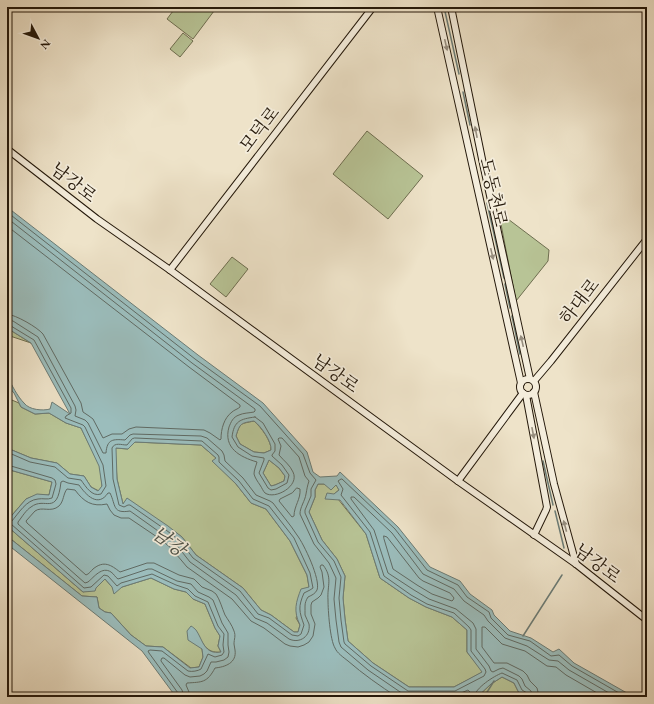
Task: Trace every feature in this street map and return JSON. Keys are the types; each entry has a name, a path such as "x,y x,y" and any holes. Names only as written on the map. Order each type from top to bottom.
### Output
{"street":[{"name":"모덕로","path":"170,270 216,208 372,7"},
{"name":"도동천로","path":"437,7 521,383"},
{"name":"도동천로","path":"451,7 507,276 532,380"},
{"name":"남강로","path":"7,149 97,218 458,481 576,564 647,620"},
{"path":"477,187 479,182 482,181 487,183"},
{"name":"하대로","path":"532,380 551,361 647,239"},
{"path":"498,279 504,282 507,276"},
{"path":"534,535 546,510 546,501 525,394 520,390 521,383 525,379 532,380 536,388 534,392 554,484 576,564"},
{"path":"458,481 525,394 534,392"},
{"path":"546,501 548,506 552,508 556,506 558,500"}],"green space":[{"path":"176,7 217,7 193,39 167,19"},
{"path":"183,33 193,41 180,57 170,49"},
{"path":"367,131 423,176 388,219 333,174"},
{"path":"504,216 549,250 548,261 516,301 500,219"},
{"path":"232,257 248,269 226,297 210,284"},
{"path":"7,328 31,343 7,335"},
{"path":"7,398 19,403 21,407 35,414 49,413 66,423 81,428 100,466 102,486 99,491 91,487 84,476 70,474 57,463 31,458 7,448"},
{"path":"254,421 266,435 270,443 271,450 264,453 254,452 240,444 236,436 240,426 244,423"},
{"path":"135,442 201,445 216,458 213,461 236,484 251,503 266,509 290,541 307,575 309,587 296,618 300,625 298,632 294,632 271,615 261,610 243,588 196,555 182,537 127,499 123,504 117,479 115,448 128,449"},
{"path":"269,460 279,468 285,476 284,481 271,486 263,473"},
{"path":"10,470 52,482 49,495 37,495 26,499 7,521 7,471"},
{"path":"318,484 336,484 339,490 334,494 366,534 380,578 409,598 426,607 452,617 467,630 467,652 483,672 454,687 409,687 373,663 348,641 343,598 345,576 337,559 322,540 309,512"},
{"path":"7,526 83,592 96,588 105,579 112,587 122,587 151,578 174,589 186,592 193,599 205,604 220,636 218,646 221,652 208,649 196,631 203,657 199,667 191,668 163,647 146,646 131,635 111,613 105,612 99,608 97,597 82,596 7,536"},
{"path":"502,677 514,683 519,693 528,697 477,697 491,684"}],"water":[{"name":"남강","path":"7,207 198,355 263,403 307,452 313,472 320,477 337,476 340,472 398,527 430,567 460,581 470,594 492,610 494,615 510,631 531,638 553,652 559,649 574,663 634,697 528,697 519,693 514,683 502,677 491,684 477,697 176,697 142,651 7,544 7,536 82,596 97,597 99,608 105,612 111,613 131,635 146,646 163,647 190,668 199,667 203,657 202,649 188,640 187,631 191,626 196,630 207,649 215,652 221,652 218,646 220,636 205,604 193,599 186,592 174,589 151,578 122,587 114,594 112,587 105,579 95,591 83,592 7,526 7,521 26,499 37,494 49,495 52,482 10,470 7,471 7,448 31,458 57,463 70,474 84,476 91,487 98,491 102,486 99,466 81,428 66,423 49,413 35,414 21,407 14,393 7,385 7,376 19,397 26,405 33,409 50,409 52,402 70,414 31,343 7,328","holes":["254,421 257,423 268,439 271,450 264,453 254,452 240,444 236,436 240,426 244,423","135,442 201,445 216,458 212,461 236,484 251,503 266,509 290,541 307,575 309,587 301,589 297,602 296,615 300,625 298,632 294,632 271,615 261,610 243,588 196,555 182,537 168,526 127,498 123,504 117,479 116,448 128,449","269,460 279,468 285,476 284,481 271,486 263,473","318,484 324,484 331,490 336,485 339,490 334,494 327,493 325,499 340,500 366,534 380,578 409,598 426,607 452,617 467,630 467,652 482,672 454,687 409,687 373,663 348,641 343,598 345,576 337,559 322,540 309,512 315,497 315,490"]}],"waterway":[{"path":"444,7 459,74"},
{"path":"463,92 470,125"},
{"path":"487,203 504,278"},
{"path":"505,284 510,308"},
{"path":"512,316 520,354"},
{"path":"543,461 553,505"},
{"path":"555,511 564,548"},
{"path":"523,636 562,575"},
{"path":"484,697 494,681"}]}
